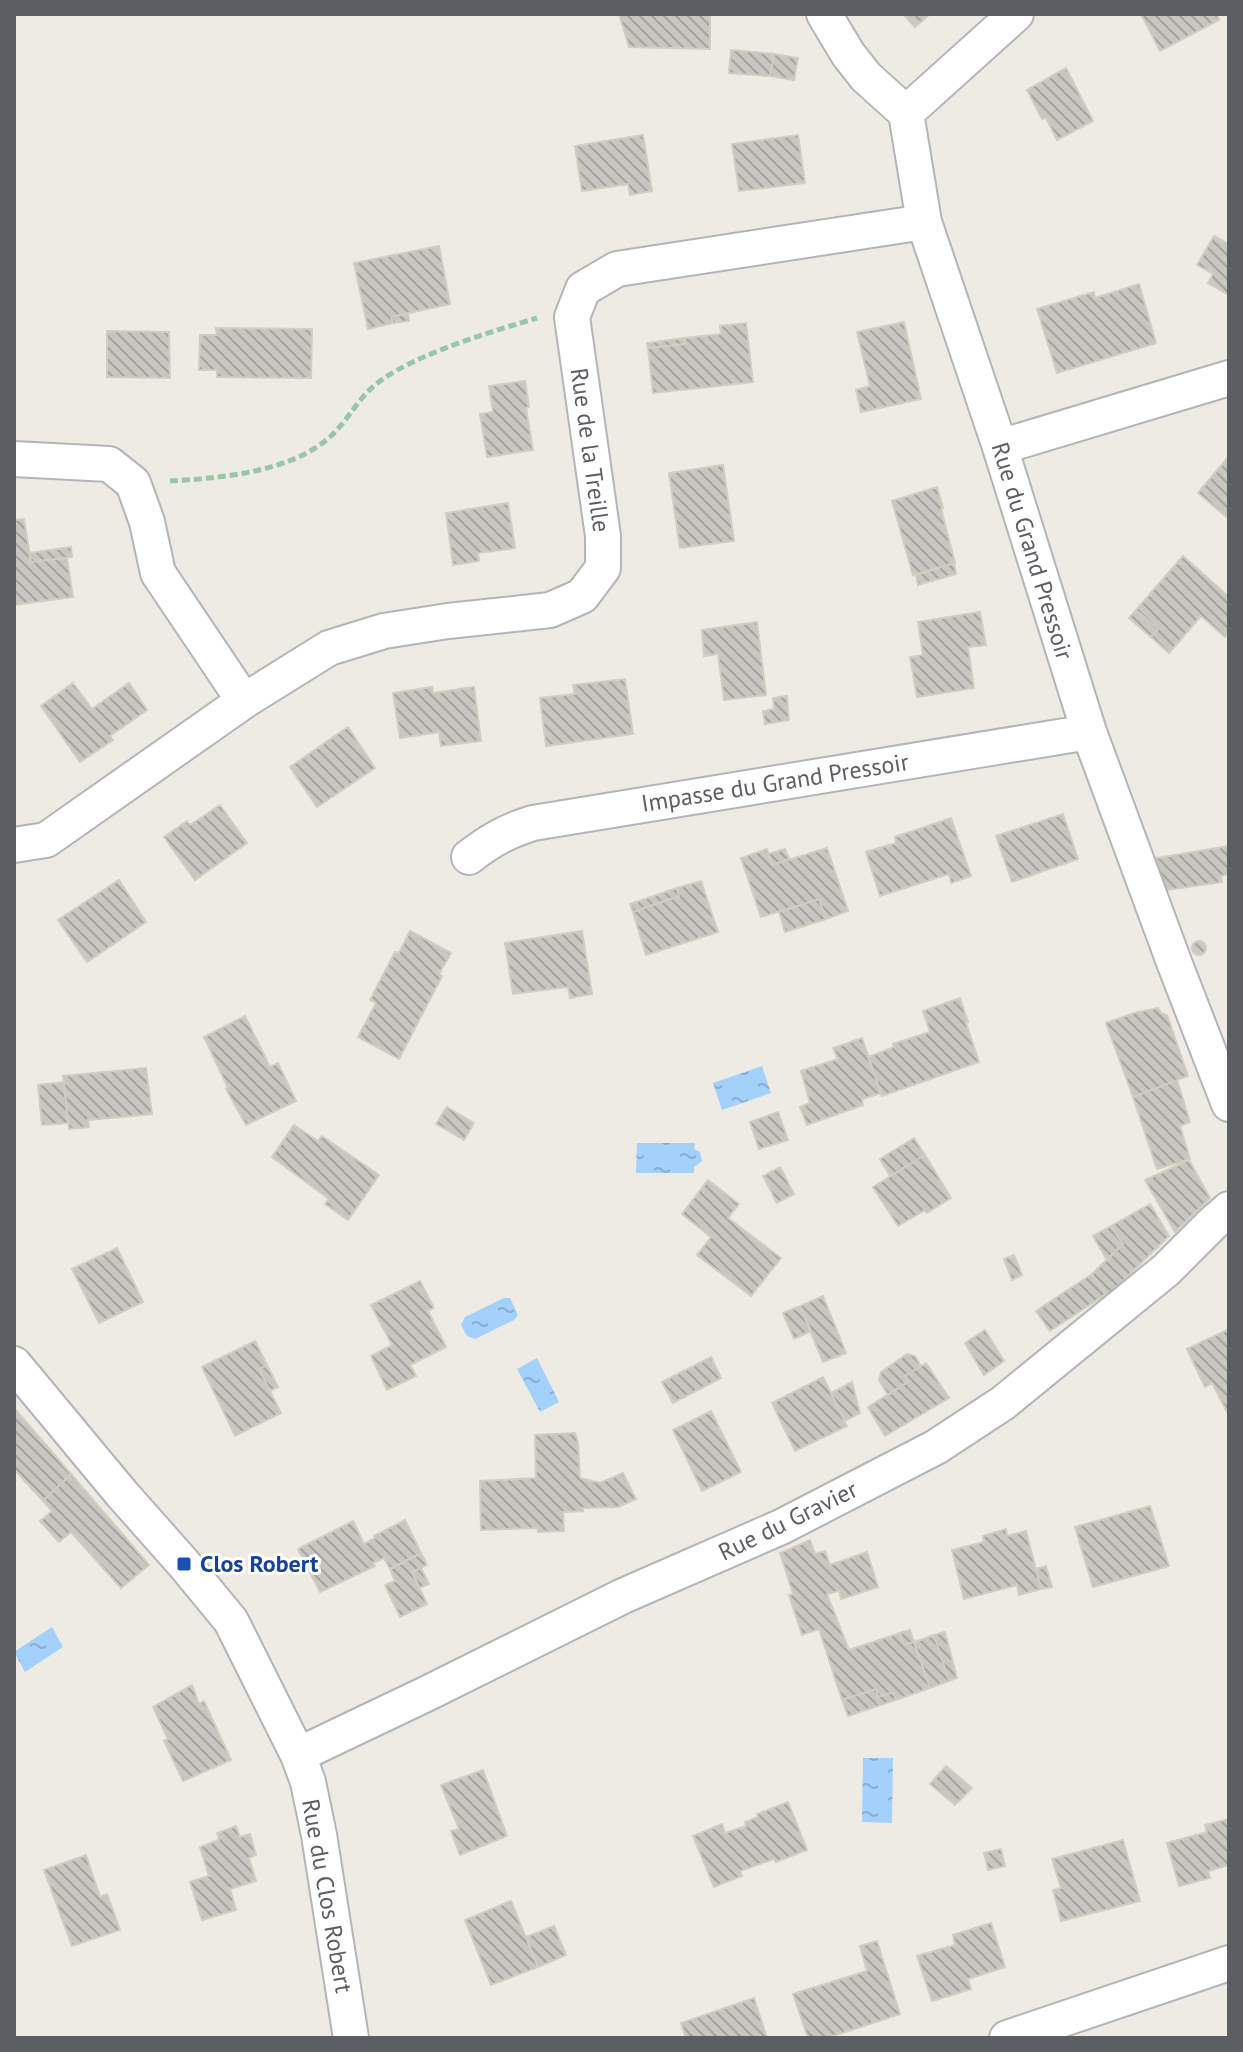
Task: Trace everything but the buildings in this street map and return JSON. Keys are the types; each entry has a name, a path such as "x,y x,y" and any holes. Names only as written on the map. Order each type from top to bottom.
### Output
{"street":[{"path":"824,14 866,77 906,113 1016,14"},
{"name":"Rue du Grand Pressoir","path":"906,113 924,222 1000,447 1089,732 1229,1104"},
{"path":"577,305 583,289 617,269 924,222"},
{"name":"Rue de la Treille","path":"14,845 46,840 244,701 329,648 384,631 550,610 582,596 603,568 603,536 572,317 577,305"},
{"path":"1000,447 1229,378"},
{"path":"14,459 109,464 133,483 147,522 158,573 244,701"},
{"name":"Impasse du Grand Pressoir","path":"469,857 493,839 533,823 1089,732"},
{"name":"Rue du Gravier","path":"298,1755 623,1596 781,1527 936,1447 1003,1403 1166,1270 1229,1209"},
{"name":"Rue du Clos Robert","path":"14,1364 231,1621 298,1755 308,1782 351,2038"},
{"path":"1007,2038 1229,1963"}],"path":[{"path":"133,483 214,478 300,457 334,433 377,383 402,367 542,316 555,305 564,302 577,305"}],"water":[{"path":"762,1066 771,1093 722,1110 713,1083"},
{"path":"637,1143 695,1143 694,1149 700,1152 702,1161 694,1167 694,1173 636,1173"},
{"path":"510,1298 518,1315 514,1320 475,1339 467,1336 461,1325 465,1317"},
{"path":"537,1358 559,1402 540,1412 517,1369"},
{"path":"52,1627 63,1647 25,1672 14,1652"},
{"path":"863,1758 893,1758 892,1823 862,1822"}],"place":[{"name":"Clos Robert","path":"184,1564"}]}
